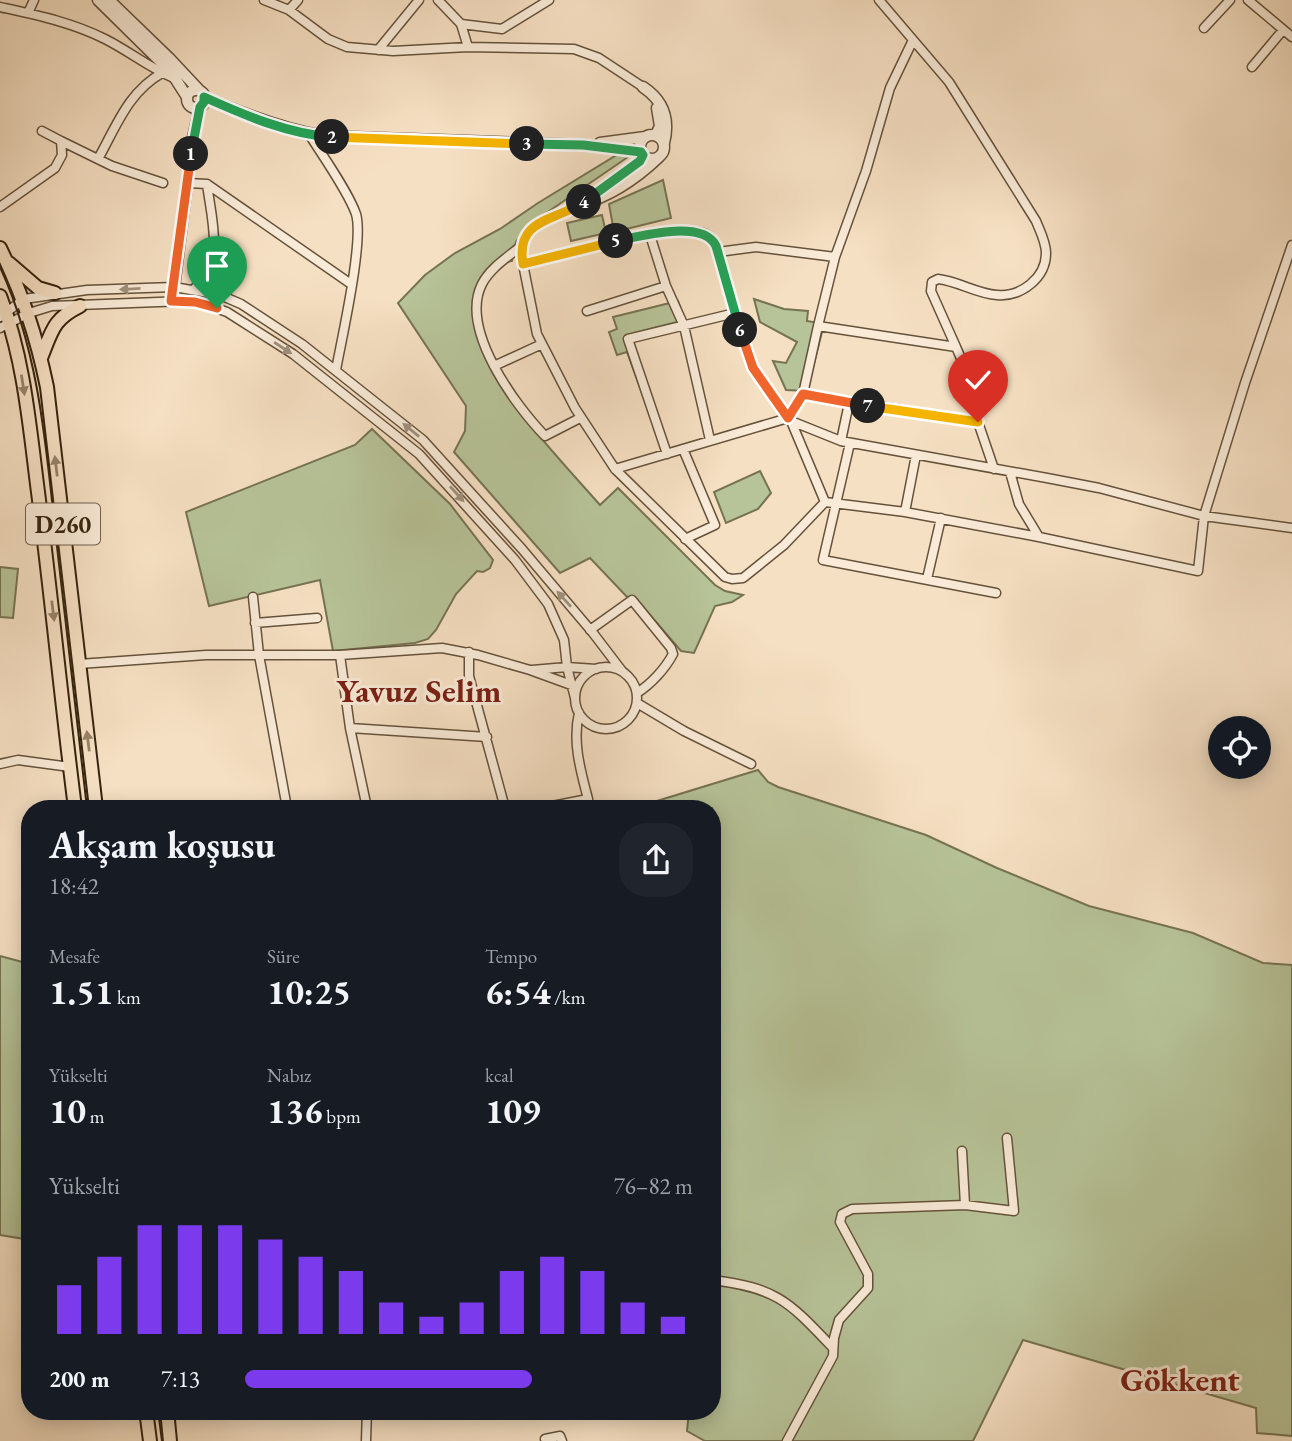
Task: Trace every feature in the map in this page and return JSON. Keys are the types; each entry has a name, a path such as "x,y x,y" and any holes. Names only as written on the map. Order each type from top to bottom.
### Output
{"highway":[{"name":"D260","path":"0,248 29,313 47,387 95,800"},
{"path":"6,260 38,288 55,293"},
{"name":"D260","path":"0,296 4,320 15,344 33,454 74,800"},
{"path":"41,358 54,324 64,314 80,306"},
{"path":"0,335 15,344"},
{"path":"147,1420 150,1441"},
{"path":"168,1420 170,1441"}],"street":[{"path":"28,13 34,0"},
{"path":"97,0 196,99 309,134 349,139 583,145 642,153 651,159 659,157"},
{"path":"109,0 196,99 171,301"},
{"path":"289,10 298,0"},
{"path":"378,50 419,0"},
{"path":"438,0 461,24 468,47"},
{"path":"461,24 502,29 549,0"},
{"path":"879,0 957,94 1036,221 1046,248 1044,264 1037,278 1014,293 994,295 950,280 938,279 932,282 931,291 970,379 978,422 994,469"},
{"path":"1204,28 1230,0"},
{"path":"1248,0 1292,37"},
{"path":"271,1 337,43 355,49 468,47 581,51 605,61 656,98 667,118 655,138 640,144 640,161 579,205"},
{"path":"0,7 67,23 93,33 176,79"},
{"path":"1252,67 1283,30"},
{"path":"790,420 803,394 835,257 866,171 890,88 913,40"},
{"path":"98,159 134,96 146,82 162,73"},
{"path":"41,131 98,159 163,183"},
{"path":"309,134 356,216 358,230 336,370"},
{"path":"583,145 655,138"},
{"path":"580,418 545,436 515,401 494,366 481,331 478,295 482,282 490,272 521,246 526,235 540,223 598,199 621,186 659,157 664,150 655,138"},
{"path":"0,207 55,168 62,155 61,141"},
{"path":"187,183 207,184 351,284"},
{"path":"194,289 208,271 215,252 207,184"},
{"path":"523,264 666,232 702,233 712,239 753,368 790,420 825,502"},
{"path":"650,235 666,286 684,326 710,440"},
{"path":"521,246 537,334 580,418 615,469 722,575 739,579 784,545 825,502 941,518 1198,571 1204,516 1241,394 1292,245"},
{"path":"718,252 756,247 835,257"},
{"path":"587,311 666,286"},
{"path":"4,320 24,299 55,293 174,287 220,295 241,304 294,338 423,440 522,549 633,682 637,704 630,718 621,725 611,729 595,727 579,713"},
{"path":"4,320 52,306 171,301 204,304 233,316 293,354 419,454 535,586 561,630 579,713 576,725 579,761 588,799 583,800"},
{"path":"667,454 628,339 735,313"},
{"path":"818,326 956,347"},
{"path":"494,366 542,344"},
{"path":"803,394 978,422"},
{"path":"849,403 846,442 823,560 996,593"},
{"path":"615,469 710,440 790,420 846,442 1099,488 1204,516 1292,528"},
{"path":"683,449 715,525 685,539"},
{"path":"905,512 916,455"},
{"path":"1010,472 1019,504 1039,537"},
{"path":"927,579 941,518"},
{"path":"253,597 258,655 285,800"},
{"path":"590,630 632,600 671,648 673,654 667,664 647,687 637,693"},
{"path":"255,623 317,618"},
{"path":"79,664 206,655 340,655 423,648 469,652 574,686"},
{"path":"469,652 469,676 503,800"},
{"path":"340,655 350,728 365,800"},
{"path":"530,670 606,667 622,671"},
{"path":"574,686 596,668"},
{"path":"637,704 751,764"},
{"path":"350,728 487,737"},
{"path":"0,764 18,760 70,767"},
{"path":"787,1441 833,1356 839,1320 866,1291 869,1281 868,1274 840,1222 844,1212 852,1209 965,1205 1014,1211 1007,1138"},
{"path":"962,1151 965,1205"},
{"path":"721,1282 757,1288 783,1299 833,1348"},
{"path":"366,1441 367,1420"},
{"path":"545,1440 560,1436 562,1441"}],"green space":[{"path":"620,153 628,157 526,227 516,242 512,261 497,264 483,284 477,330 482,350 509,396 547,446 600,505 618,488 715,585 725,591 743,595 732,602 715,606 694,653 681,651 638,601 633,597 629,599 590,558 560,573 454,452 465,431 466,406 398,303 425,275 455,253 500,229"},
{"path":"663,180 671,218 614,232 609,204"},
{"path":"602,215 606,233 571,241 567,223"},
{"path":"754,299 784,309 808,311 807,321 824,324 807,391 786,390 773,361 786,363 797,342 760,322"},
{"path":"678,301 685,320 626,335 652,405 647,407 627,352 617,355 609,332 617,329 613,317"},
{"path":"372,429 450,504 493,560 490,568 483,572 477,571 456,594 428,639 415,643 333,651 320,580 209,606 186,512 355,445"},
{"path":"760,471 771,493 758,509 726,523 714,492"},
{"path":"0,567 18,569 13,618 0,617"},
{"path":"758,770 768,782 778,787 926,835 1089,906 1193,933 1263,963 1292,965 1292,1436 1257,1433 1256,1408 1023,1340 973,1441 705,1441 687,1431 688,1420 721,1420 721,800 660,800"},
{"path":"0,956 21,962 21,1238 0,1235"}],"tram line":[{"path":"0,267 24,332 39,400 86,800"},
{"path":"159,1420 162,1441"}],"district":[{"name":"Yavuz Selim","path":"419,690"},
{"name":"Gökkent","path":"1180,1379"}],"route":[{"path":"217,308 195,302 171,301 193,138 204,97 290,130 322,136 583,145 641,152 643,155 640,161 631,169 579,205 540,223 528,232 521,246 523,264 619,240 666,232 706,234 715,243 738,326 753,368 788,418 803,394 978,422"}]}
